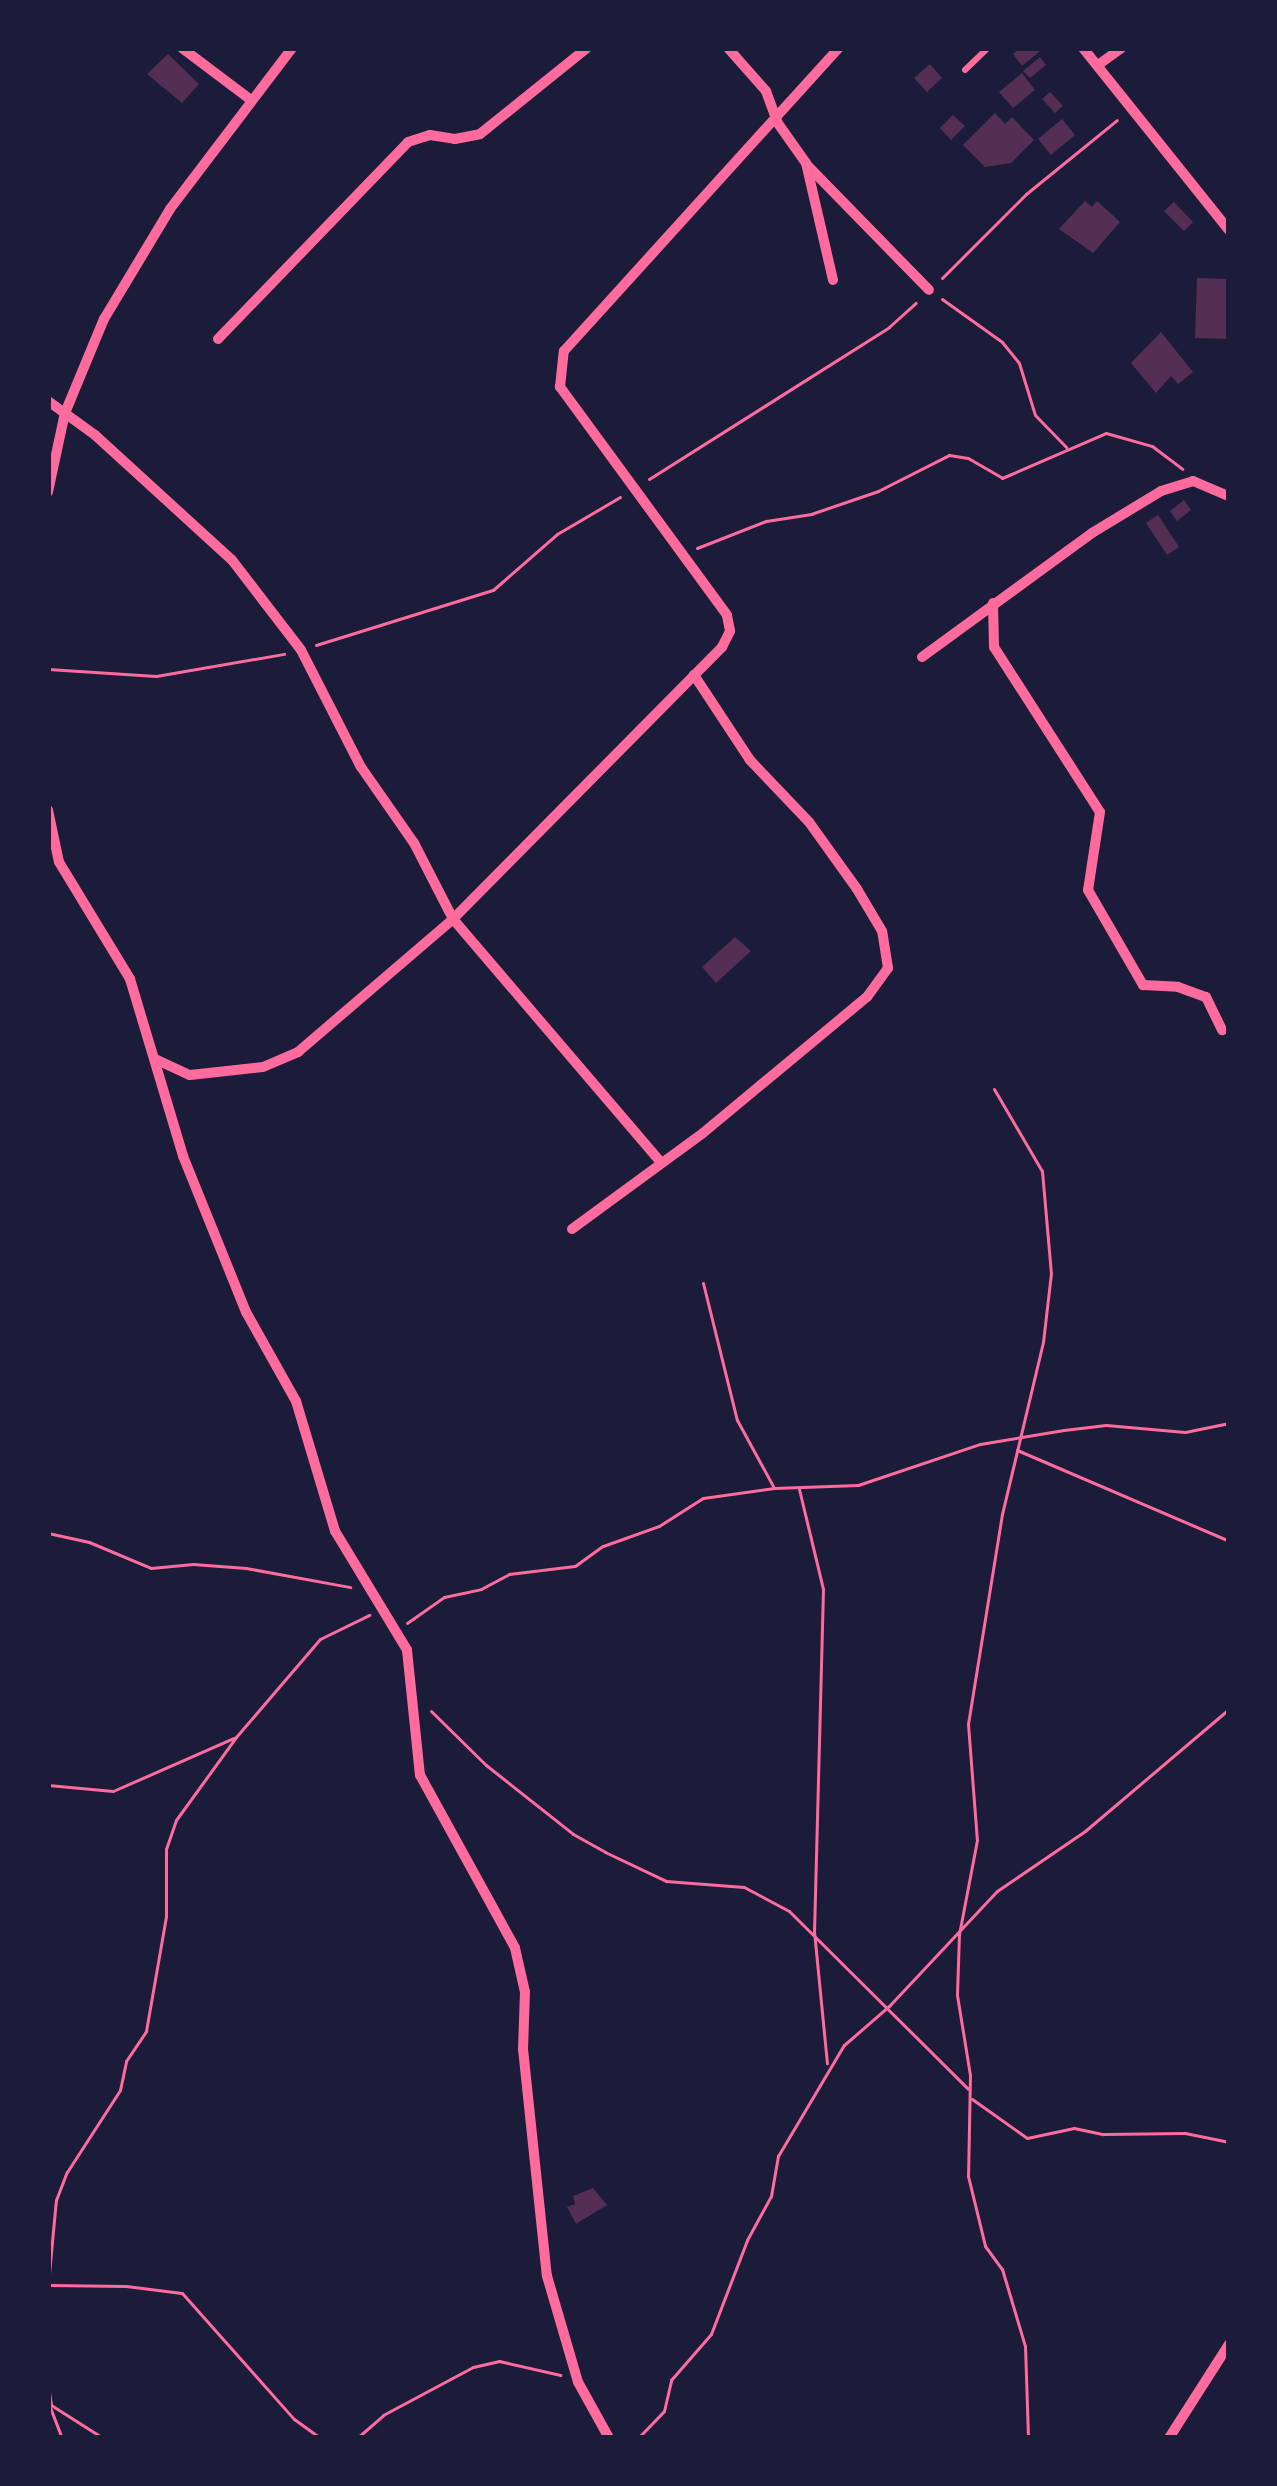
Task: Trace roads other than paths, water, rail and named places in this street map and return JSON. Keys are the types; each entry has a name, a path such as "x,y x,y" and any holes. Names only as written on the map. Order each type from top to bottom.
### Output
{"street":[{"path":"182,48 251,100"},
{"path":"48,492 65,413 104,319 170,209 292,48"},
{"path":"218,339 408,142 430,135 455,139 480,134 587,48"},
{"path":"728,48 766,91 777,122 806,164 929,290"},
{"path":"155,1059 190,1075 263,1067 298,1052 453,919 694,675 730,631 727,615 638,486 560,387 564,351 777,122 839,48"},
{"path":"1083,48 1229,230"},
{"path":"1098,65 1121,48"},
{"path":"806,164 833,280"},
{"path":"48,401 232,560 301,650 361,767 415,843 453,919 660,1161"},
{"path":"922,657 1144,501 1193,481 1229,496"},
{"path":"993,603 994,647 1100,812 1088,890 1143,985 1178,987 1206,998 1222,1030"},
{"path":"572,1228 703,1133 867,997 888,968 882,932 856,889 809,822 750,760 694,675"},
{"path":"48,810 59,862 124,965 197,1193 254,1328 296,1400 335,1532 412,1666 420,1775 520,1966 538,2213 548,2276 578,2382 609,2438"},
{"path":"1169,2438 1229,2344"}],"lane":[{"path":"965,70 988,48"}]}
